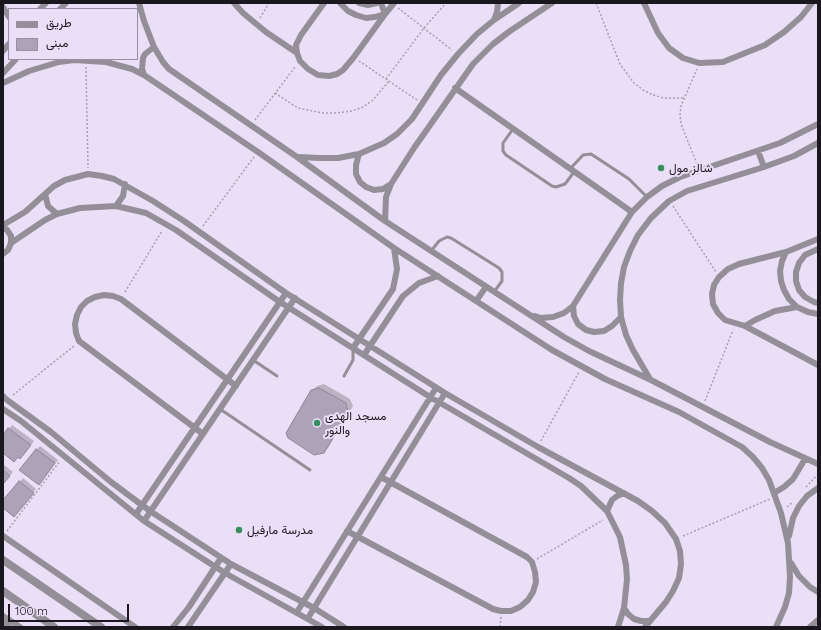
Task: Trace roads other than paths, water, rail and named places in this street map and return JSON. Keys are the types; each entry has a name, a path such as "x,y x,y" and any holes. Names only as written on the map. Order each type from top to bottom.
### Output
{"street":[{"path":"234,3 256,24 296,53"},
{"path":"324,3 301,35 296,45 296,53 300,61 308,69 318,75 330,76 344,70 394,4"},
{"path":"340,3 348,11 366,18 385,14"},
{"path":"359,3 368,5 377,3"},
{"path":"381,3 385,14"},
{"path":"494,20 498,3"},
{"path":"297,157 338,158 359,154 384,143 397,134 412,118 441,75 458,54 477,34 519,3"},
{"path":"385,221 386,197 391,184 455,88 473,64 493,44 530,16 552,3"},
{"path":"644,3 658,33 669,48 683,58 700,63 722,62 765,45 802,17 812,3"},
{"path":"139,5 154,47 169,69 297,157 385,221 486,287 589,351 651,380 770,442 818,464"},
{"path":"144,75 142,70 143,58 145,54 154,47"},
{"path":"3,73 15,60"},
{"path":"3,83 29,71 68,60"},
{"path":"86,60 108,60 144,75 258,152 394,248 552,350 582,367 679,412 742,447 753,457 769,480 782,513 788,543 790,562 789,593 785,607 776,627"},
{"path":"455,88 632,212"},
{"path":"530,315 541,318 553,317 564,313 573,306 632,212 647,197 662,186 680,177 780,143 818,124"},
{"path":"651,380 628,340 621,317 621,283 624,267 638,235 651,218 669,201 687,191 764,167 794,156 818,144"},
{"path":"758,151 764,167"},
{"path":"359,154 356,164 356,174 360,182 366,187 374,190 383,189 391,184"},
{"path":"3,254 8,250 11,243 11,236 3,226 25,212 54,186 65,180 88,174 114,179 125,184 198,231 286,293 444,393 538,447 624,493 652,511 665,523 676,539 680,551 681,564 679,578 673,591 666,602 645,627"},
{"path":"116,206 123,196 125,184"},
{"path":"45,194 48,206 57,214"},
{"path":"11,243 33,227 57,214 86,207 116,206 146,213 166,224 289,308 430,397 569,478 587,491 608,514 620,537 626,565 626,587 624,608 618,627"},
{"path":"818,239 786,252 739,264 728,269 719,277 714,285 712,294 713,304 718,314 725,320 745,326 818,365"},
{"path":"802,246 805,255"},
{"path":"353,348 393,289 397,269 394,248"},
{"path":"818,249 805,255 799,262 796,272 796,281 799,290 806,297 818,303"},
{"path":"786,252 781,266 781,281 784,290 789,299 797,307 808,312 818,314"},
{"path":"364,355 402,296 418,283 438,276"},
{"path":"476,301 486,287"},
{"path":"136,514 286,293"},
{"path":"203,434 79,341 76,333 76,320 81,308 87,301 95,297 104,295 121,299 236,386"},
{"path":"144,521 295,298"},
{"path":"573,306 574,316 578,324 586,330 594,332 604,331 612,326 621,317"},
{"path":"745,326 775,311 797,307"},
{"path":"297,612 436,388"},
{"path":"308,618 444,393"},
{"path":"5,398 51,432 111,482 150,511 231,564 314,608 344,627"},
{"path":"3,409 21,421 144,521 225,574 322,627"},
{"path":"775,495 793,479 805,459"},
{"path":"347,531 485,605 501,612 511,611 520,607 528,600 533,592 536,582 532,562 519,552 381,477"},
{"path":"788,543 789,530 796,512 807,496 818,488"},
{"path":"608,514 612,500 624,493"},
{"path":"3,536 135,627"},
{"path":"173,627 189,607 221,558"},
{"path":"3,560 101,627"},
{"path":"790,562 799,576 810,587 818,592"},
{"path":"188,627 231,564"},
{"path":"3,591 54,627"},
{"path":"624,608 628,614 634,618 641,621 649,621"},
{"path":"3,618 9,627"},
{"path":"3,618 20,627"},
{"path":"810,627 818,620"}],"lane":[{"path":"513,129 503,142 503,151 506,155 552,186 561,187 565,184 583,155 591,154 629,179 647,197"},
{"path":"431,251 438,240 447,237 451,238 499,268 503,276 502,281 494,292"},
{"path":"353,348 354,360"},
{"path":"344,376 354,360 364,355"},
{"path":"253,360 278,376"},
{"path":"220,409 310,470"}],"place":[{"name":"شالز مول","path":"661,168"},
{"name":"مسجد الهدى والنور","path":"317,423"},
{"name":"مدرسة مارفيل","path":"239,530"}]}
